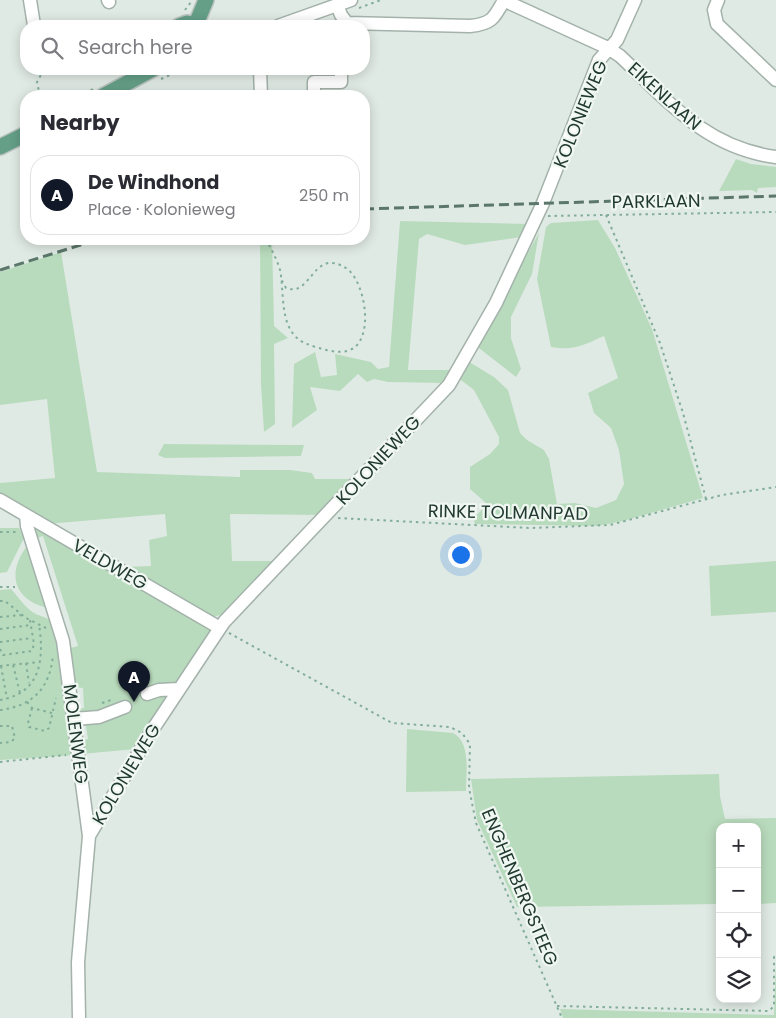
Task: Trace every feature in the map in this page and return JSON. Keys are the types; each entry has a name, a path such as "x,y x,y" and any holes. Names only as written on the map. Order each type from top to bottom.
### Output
{"main road":[{"path":"200,20 206,0"},
{"path":"114,90 143,75"},
{"path":"0,148 20,137"}],"street":[{"path":"30,0 33,20"},
{"path":"311,20 339,15 351,0"},
{"path":"370,23 485,25 495,16 503,0"},
{"name":"EIKENLAAN","path":"503,0 608,48 620,56 703,131 746,152 776,157"},
{"name":"KOLONIEWEG","path":"89,836 125,773 229,616 449,385 496,303 554,179 599,60 617,40 635,0"},
{"path":"718,0 714,10 717,24 776,80"},
{"path":"260,75 261,90"},
{"path":"314,90 314,82 341,82 341,75"},
{"name":"VELDWEG","path":"0,500 220,628"},
{"name":"MOLENWEG","path":"26,515 28,532 63,641 89,836 78,962 79,1018"},
{"path":"146,694 160,690 180,689"},
{"path":"74,719 99,717 125,707"}],"path":[{"path":"181,19 192,0"},
{"path":"39,90 37,82 41,75"},
{"name":"PARKLAAN","path":"537,216 776,212"},
{"path":"606,215 660,343 683,413 706,499"},
{"path":"269,245 277,262 281,279 286,320 298,340 339,352 347,351 356,346 362,334 366,307 358,284 351,272 339,265 325,264 316,268 310,278 300,287 286,288 281,279"},
{"name":"RINKE TOLMANPAD","path":"327,514 333,518 554,528 621,523 706,499 741,491 776,487"},
{"path":"0,532 28,532"},
{"path":"0,587 14,587"},
{"path":"0,601 5,601 22,615 47,628 50,633"},
{"path":"0,617 22,615"},
{"path":"0,649 3,655 32,651 34,638 30,620"},
{"path":"0,700 20,693 38,674 43,648 39,624"},
{"path":"0,629 31,625"},
{"name":"ENGHENBERGSTEEG","path":"220,628 392,723 450,727 462,733 470,744 469,788 476,823 562,1018"},
{"path":"0,642 34,638"},
{"path":"0,710 19,707 27,702 48,681 53,655"},
{"path":"7,699 1,666 40,662"},
{"path":"26,663 30,684"},
{"path":"13,665 20,693"},
{"path":"32,708 28,723 30,728 42,732 49,728 56,698"},
{"path":"27,702 32,708 52,713"},
{"path":"0,726 12,726 15,738 11,742 0,743"},
{"path":"0,762 79,754"},
{"path":"557,1006 769,1011 774,1006 774,957 776,956"}],"green space":[{"path":"736,159 751,164 776,167 776,187 758,188 757,193 752,190 719,191"},
{"path":"598,220 615,248 652,329 703,498 623,521 597,526 475,524 473,518 485,507 486,503 470,489 470,467 490,454 499,444 499,437 474,390 457,377 466,360 494,377 508,390 520,433 527,440 544,450 549,459 557,504 575,503 596,508 616,500 624,484 619,450 611,428 594,413 588,393 618,378 604,336 573,348 551,347 537,279 546,227 551,223"},
{"path":"400,221 529,224 522,237 465,245 427,234 419,239 408,370 451,370 443,383 388,382 374,379 367,382 358,374 340,391 310,387 317,410 292,428 294,364 315,352 321,377 337,375 335,354 371,362 378,369 389,367"},
{"path":"539,233 532,274 511,317 511,338 521,369 516,377 475,345"},
{"path":"260,245 272,245 274,326 288,338 274,344 275,424 264,432 261,385"},
{"path":"61,252 97,472 240,477 240,470 290,470 312,473 315,479 356,479 323,515 230,514 232,561 279,561 229,613 212,617 119,567 151,566 149,540 167,536 165,514 46,524 0,496 0,483 55,478 47,399 0,405 0,272"},
{"path":"164,444 304,445 301,456 165,458 158,455"},
{"path":"35,527 212,630 136,749 81,754 80,741 88,739 86,726 79,726 77,709 84,708 83,688 73,687 67,649 78,646 43,536 34,539 33,530"},
{"path":"0,528 19,528 24,538 7,572 0,573"},
{"path":"28,545 48,608 27,599 20,592 17,584 15,575 17,565"},
{"path":"776,561 776,612 711,616 709,566"},
{"path":"11,589 28,608 35,614 48,619 56,629 75,755 0,760 0,590"},
{"path":"407,729 453,733 459,737 465,751 467,767 466,791 406,792"},
{"path":"719,774 720,796 725,819 776,818 776,903 761,904 761,823 716,823 716,904 517,907 477,820 471,779"},
{"path":"776,962 776,1018 563,1018 560,1009 774,1015"}],"railway":[{"path":"370,209 776,196"},
{"path":"0,270 81,245"}],"place":[{"name":"De Windhond","path":"134,702"}]}
